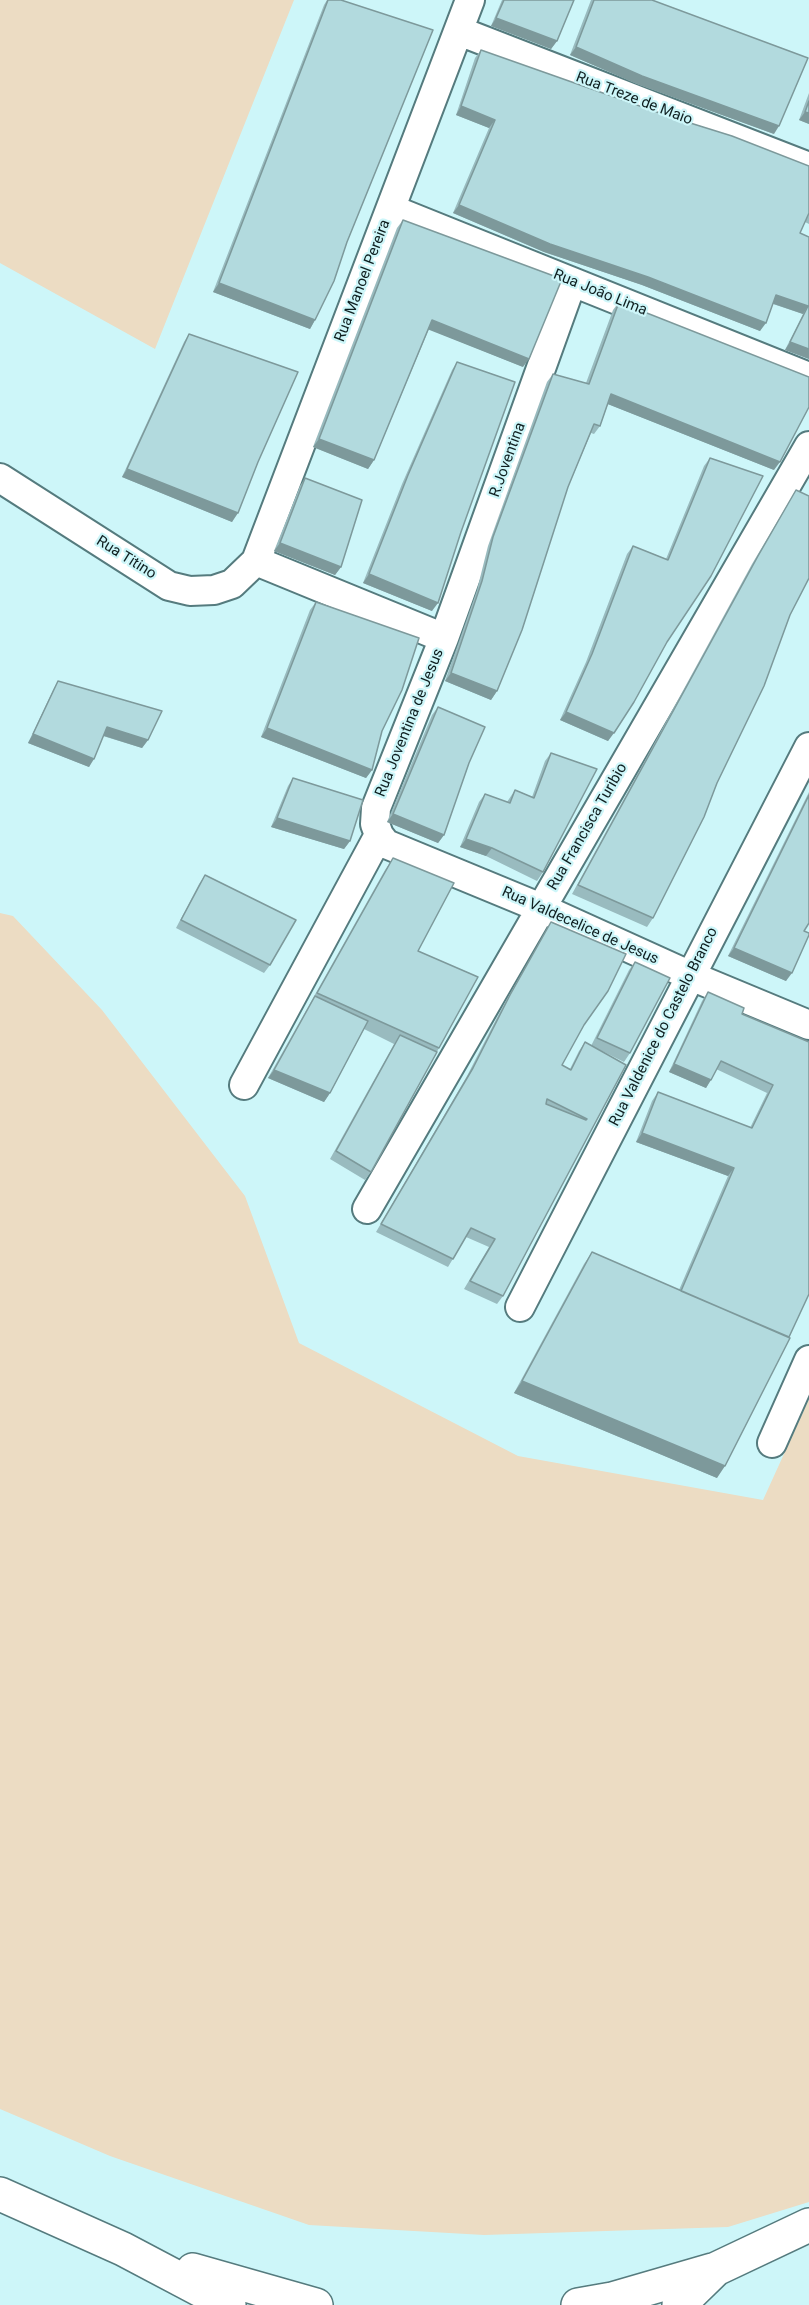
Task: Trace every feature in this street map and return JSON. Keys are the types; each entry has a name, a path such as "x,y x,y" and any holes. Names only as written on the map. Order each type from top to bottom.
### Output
{"main road":[{"path":"0,2194 123,2249 229,2305"},
{"path":"578,2305 612,2299 716,2269 809,2226"},
{"path":"123,2249 316,2305"},
{"path":"679,2305 716,2269"}],"street":[{"name":"Rua Manoel Pereira","path":"256,561 470,0"},
{"name":"Rua Treze de Maio","path":"459,31 809,166"},
{"name":"Rua João Lima","path":"391,209 809,377"},
{"name":"R.Joventina","path":"444,638 572,282"},
{"name":"Rua Francisca Turibio","path":"367,1209 809,446"},
{"name":"Rua Titino","path":"0,478 169,586 190,591 214,590 232,584 256,561"},
{"path":"256,561 444,638"},
{"name":"Rua Joventina de Jesus","path":"244,1085 378,821 444,638"},
{"name":"Rua Valdenice do Castelo Branco","path":"519,1307 809,747"},
{"name":"Rua Valdecelice de Jesus","path":"378,821 386,844 541,908 691,976 809,1025"},
{"path":"772,1443 809,1360"}],"shaded area":[{"path":"0,0 294,0 155,349 0,263"},
{"path":"0,913 13,916 102,1010 245,1196 299,1343 518,1456 763,1500 809,1399 809,2202 728,2227 484,2235 309,2225 110,2156 0,2109"}],"building":[{"path":"328,0 341,0 433,30 347,242 334,281 315,320 219,283"},
{"path":"504,0 574,0 557,41 496,18"},
{"path":"594,0 652,0 808,58 779,126 642,76 576,47"},
{"path":"481,50 732,136 809,166 809,213 800,233 809,237 809,349 790,342 808,306 776,295 766,323 648,277 550,244 459,205 495,120 461,106"},
{"path":"809,101 809,113 805,112"},
{"path":"403,220 562,279 529,359 432,320 374,460 319,439"},
{"path":"619,302 809,377 809,407 780,462 611,394 600,426 594,424 568,487 522,630 497,691 451,673 482,581 493,537 553,374 589,384"},
{"path":"189,334 298,372 238,513 127,469"},
{"path":"457,362 515,382 438,603 369,574 408,475"},
{"path":"710,458 763,476 711,576 667,642 614,733 566,712 592,654 633,546 668,560"},
{"path":"305,478 362,500 341,567 280,543"},
{"path":"796,490 809,496 809,578 790,615 764,686 717,783 704,817 653,918 578,885"},
{"path":"316,602 419,638 402,690 382,731 372,770 267,728"},
{"path":"58,681 162,711 148,740 107,727 94,759 33,734"},
{"path":"438,707 485,727 469,763 444,835 393,814"},
{"path":"551,753 597,769 543,872 492,848 466,839 485,794 510,803 515,790 534,798"},
{"path":"293,778 363,800 350,841 277,818"},
{"path":"809,795 809,923 804,931 809,935 792,973 734,948"},
{"path":"393,858 454,883 418,951 478,977 439,1048 317,993"},
{"path":"205,875 296,920 270,965 181,920"},
{"path":"551,922 626,954 608,991 584,1025 562,1065 571,1070 585,1042 626,1065 503,1296 470,1281 495,1239 471,1228 453,1259 381,1224 473,1068","holes":["547,1099 587,1119 546,1104"]},
{"path":"635,962 670,978 630,1053 597,1038"},
{"path":"708,992 744,1008 742,1014 809,1042 809,1294 789,1337 681,1291 734,1168 642,1133 658,1092 752,1128 773,1085 721,1061 711,1080 674,1064"},
{"path":"315,996 368,1021 330,1093 274,1070"},
{"path":"400,1035 437,1052 371,1172 336,1151"},
{"path":"592,1252 790,1338 725,1466 522,1381"}]}
